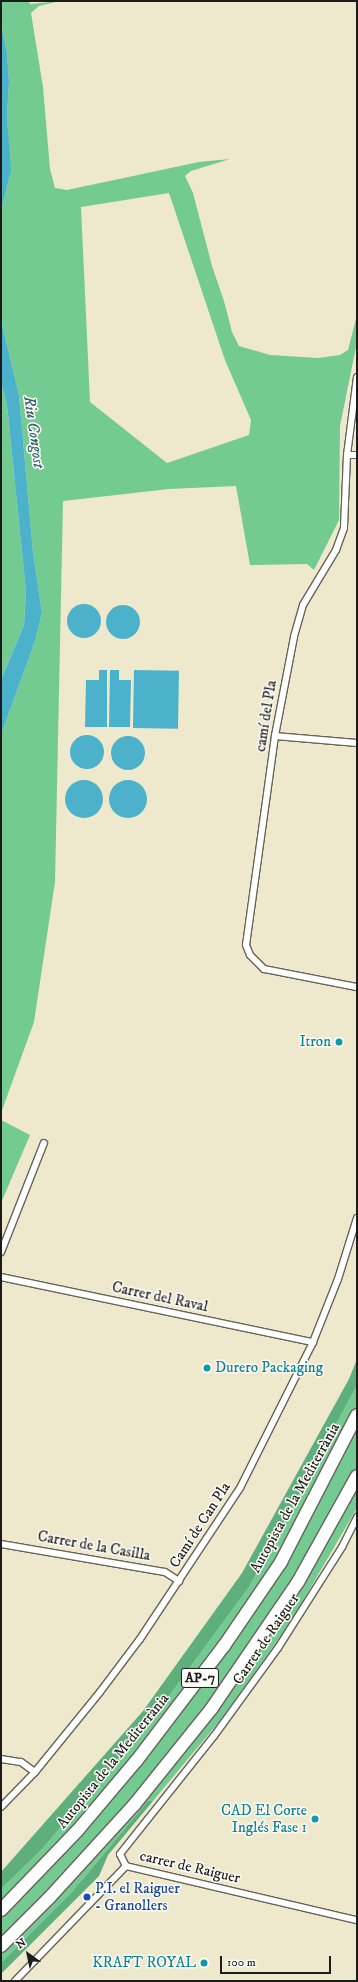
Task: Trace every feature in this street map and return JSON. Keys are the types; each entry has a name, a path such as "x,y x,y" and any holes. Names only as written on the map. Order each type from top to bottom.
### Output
{"highway":[{"name":"Autopista de la Mediterrània","path":"1,1910 78,1830 137,1760 224,1646 281,1562 357,1415"},
{"name":"AP-7","path":"1,1946 105,1837 212,1708 298,1582 357,1476"}],"street":[{"name":"camí del Pla","path":"357,377 347,455 346,517 342,537 303,606 294,637 275,736 246,945 250,955 264,969 357,987"},
{"path":"347,455 357,455"},
{"path":"275,736 357,743"},
{"path":"1,1252 44,1143"},
{"name":"Camí de Can Pla","path":"1,1807 35,1772 100,1692 179,1581 240,1488 313,1342 338,1279 357,1218"},
{"name":"Carrer del Raval","path":"1,1277 313,1342"},
{"name":"Carrer de Raiguer","path":"126,1866 120,1854 214,1736 278,1648 342,1547 357,1517"},
{"name":"Carrer de la Casilla","path":"1,1544 165,1572 179,1581"},
{"path":"1,1759 21,1762 35,1772"},
{"name":"carrer de Raiguer","path":"15,1981 126,1866 357,1920"}],"green space":[{"path":"1,1 27,1 31,4 60,1 39,6 31,13 43,87 50,169 55,188 67,190 199,162 230,159 191,171 185,176 193,193 212,266 224,301 232,332 239,346 270,355 318,358 340,355 348,350 357,315 357,342 340,426 339,520 314,570 307,564 250,565 236,486 169,489 63,501 55,882 34,1022 1,1113 1,735 35,641 42,613 33,552 19,395 1,320 1,211 10,175 7,117 9,82 7,52 1,25","holes":["169,193 225,360 251,420 249,435 167,463 90,402 81,207"]},
{"path":"1,382 7,405 26,591 24,625 1,680"},
{"path":"1,1120 30,1135 1,1203"},
{"path":"357,1359 357,1385 249,1587 144,1730 41,1850 1,1889 1,1872 143,1711 242,1573 349,1379"},
{"path":"357,1385 357,1508 290,1623 223,1717 153,1801 148,1801 72,1892 1,1963 1,1889 41,1850 144,1730 249,1587"},
{"path":"148,1801 153,1801 108,1855 99,1876 1,1974 1,1963 72,1892"}],"water":[{"path":"1,25 7,52 9,82 7,117 11,171 1,211"},
{"path":"1,320 19,395 33,552 42,613 35,641 1,735 1,680 24,625 26,591 7,405 1,382"},
{"path":"81,604 87,604 91,605 98,611 101,621 100,628 94,635 87,638 81,638 77,637 70,631 67,624 67,618 68,614 74,607"},
{"path":"120,605 126,605 130,606 137,612 140,622 139,629 133,636 126,639 120,639 116,638 109,632 106,625 106,619 107,615 113,608"},
{"path":"99,670 107,670 107,727 85,727 86,680 99,680"},
{"path":"110,670 119,670 119,680 131,680 130,727 109,727"},
{"path":"134,670 179,671 178,729 133,728"},
{"path":"84,735 90,735 94,736 101,742 104,752 103,759 97,766 90,769 84,769 80,768 73,762 70,755 70,749 71,745 77,738"},
{"path":"131,736 138,738 143,743 145,753 143,763 138,768 125,770 118,768 113,763 111,750 113,743 118,738"},
{"path":"80,780 88,780 100,789 103,799 100,809 94,815 88,818 80,818 68,809 65,803 65,795 74,783"},
{"path":"128,780 138,783 144,789 147,799 144,809 138,815 128,818 118,815 112,809 109,799 112,789 118,783"}],"place":[{"name":"Itron","path":"339,1042"},
{"name":"Durero Packaging","path":"207,1368"},
{"name":"CAD El Corte Inglés Fase 1","path":"315,1819"},
{"name":"P.I. el Raiguer - Granollers","path":"87,1897"},
{"name":"KRAFT ROYAL","path":"204,1963"}],"water label":[{"name":"Riu Congost","path":"34,432"}]}
